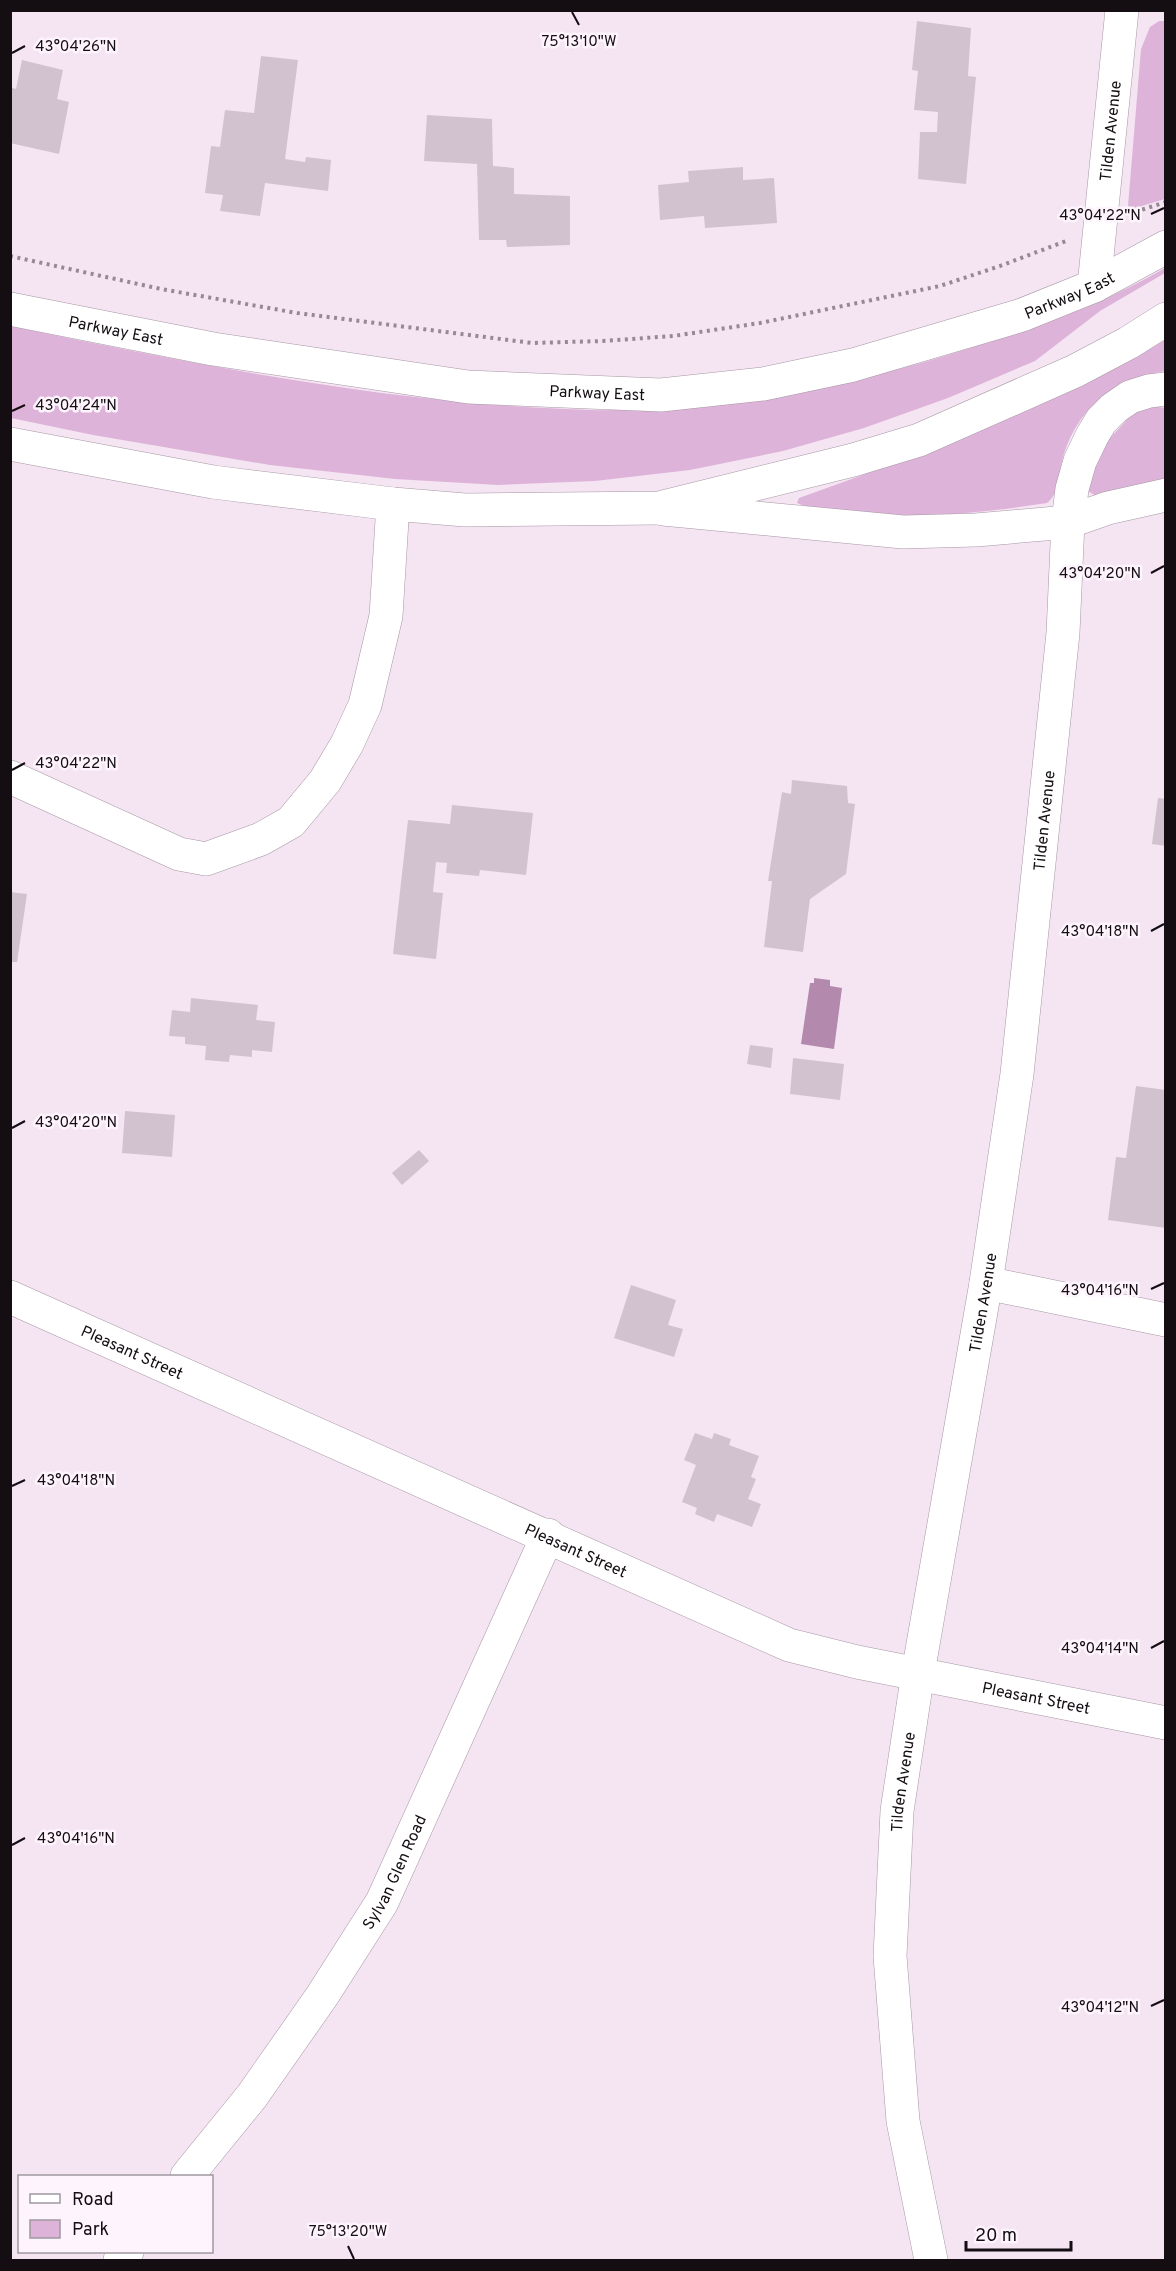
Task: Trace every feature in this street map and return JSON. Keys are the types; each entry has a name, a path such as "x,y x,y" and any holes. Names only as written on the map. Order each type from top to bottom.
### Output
{"street":[{"name":"Tilden Avenue","path":"1094,286 1122,10"},
{"name":"Parkway East","path":"10,309 213,349 468,387 661,395 763,384 853,365 1022,315 1094,286 1166,247"},
{"path":"659,508 853,460 919,440 1075,371 1128,343 1166,319"},
{"name":"Tilden Avenue","path":"931,2260 903,2121 890,1956 897,1811 918,1673 986,1283 1017,1074 1064,633 1068,522 1072,489 1080,461 1101,421 1130,397 1166,389"},
{"path":"10,444 213,482 393,504 465,510 659,508 903,532 976,530 1068,522 1108,508 1166,495"},
{"path":"10,777 179,854 206,859 261,839 291,822 325,781 347,744 365,705 386,616 393,504"},
{"path":"986,1283 1166,1320"},
{"name":"Pleasant Street","path":"10,1297 789,1644 857,1662 1166,1723"},
{"name":"Sylvan Glen Road","path":"188,2175 258,2087 322,1996 382,1902 548,1535"}],"path":[{"path":"1134,213 1166,202"},
{"path":"10,256 161,289 297,314 532,343 673,336 783,319 940,286 1070,239"}],"green space":[{"path":"1159,21 1166,21 1165,199 1132,209 1128,206 1141,49 1150,27"},
{"path":"1165,268 1165,273 1100,311 1035,361 948,398 864,428 783,451 690,470 595,481 498,485 395,479 270,465 93,435 11,418 10,326 227,369 373,392 519,407 620,410 743,399 859,379 935,359 1047,322 1096,303"},
{"path":"1165,340 1165,371 1146,375 1112,390 1085,413 1067,446 1056,491 1047,503 967,513 913,516 860,513 810,507 797,503 799,498 907,459 1134,358"},
{"path":"1154,406 1165,408 1165,480 1096,496 1088,491 1101,448 1134,412"}],"shaded area":[{"path":"814,978 830,980 830,986 842,988 834,1049 801,1044 810,983 814,983"}],"building":[{"path":"917,21 971,28 968,76 976,77 966,184 918,179 920,132 937,132 938,112 914,110 918,71 912,70"},
{"path":"261,56 298,60 285,159 305,162 306,157 331,160 328,191 265,183 260,216 220,211 223,195 205,193 211,146 220,147 225,110 254,113"},
{"path":"22,60 63,70 57,99 69,102 59,154 10,143 10,87 16,89"},
{"path":"427,115 492,119 493,166 514,168 514,194 570,196 570,245 507,247 506,240 479,240 477,164 424,161"},
{"path":"743,167 743,180 774,178 777,223 705,228 704,216 660,220 658,185 689,182 688,171"},
{"path":"792,780 847,786 848,803 855,804 846,874 810,899 803,952 764,947 772,881 768,881 782,792 791,794"},
{"path":"1158,798 1166,799 1166,846 1152,844"},
{"path":"452,805 533,813 526,875 480,870 479,876 446,873 447,863 436,862 433,892 443,893 436,959 393,954 408,820 450,824"},
{"path":"10,892 27,894 17,962 10,962"},
{"path":"191,998 258,1005 256,1020 275,1022 272,1052 252,1050 252,1057 230,1055 229,1062 205,1060 206,1046 185,1044 185,1037 169,1036 172,1010 190,1012"},
{"path":"750,1045 773,1048 771,1068 747,1064"},
{"path":"793,1058 844,1064 840,1100 790,1094"},
{"path":"1136,1086 1166,1090 1166,1228 1108,1220 1116,1157 1126,1158"},
{"path":"125,1111 175,1115 172,1157 122,1153"},
{"path":"419,1150 429,1161 402,1185 392,1173"},
{"path":"631,1285 676,1300 668,1325 683,1329 674,1357 614,1338"},
{"path":"695,1433 712,1439 714,1433 731,1439 729,1445 759,1456 751,1477 756,1479 748,1499 761,1504 752,1527 717,1514 714,1522 695,1514 697,1508 682,1502 696,1465 684,1460"}]}
